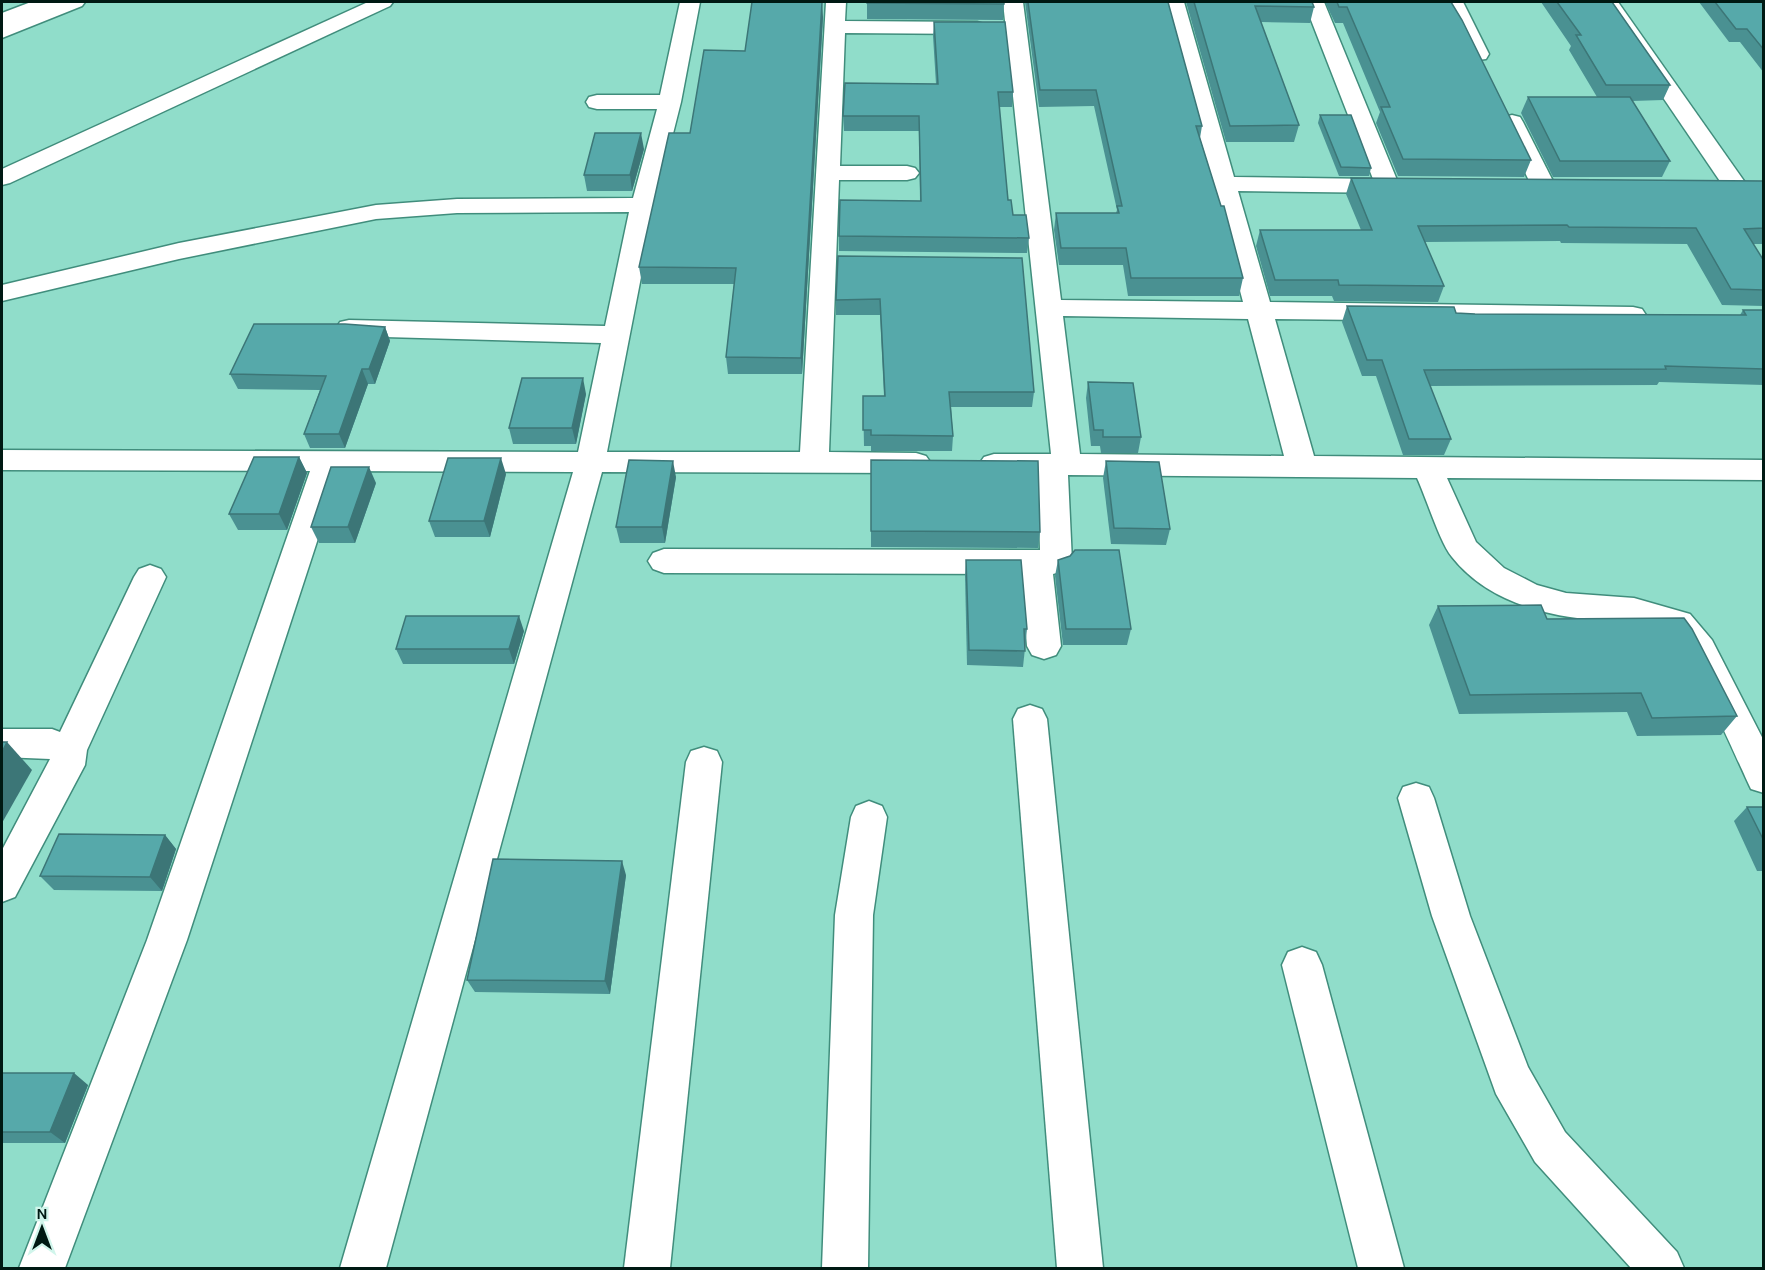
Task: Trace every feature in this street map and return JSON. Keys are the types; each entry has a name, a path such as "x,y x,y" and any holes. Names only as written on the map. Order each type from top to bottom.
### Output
{"main road":[{"path":"2,20 48,2"},
{"path":"2,32 75,2"},
{"path":"2,178 383,2"},
{"path":"363,1269 590,463 643,205 670,102 690,2"},
{"path":"814,463 835,261 828,173 836,2"},
{"path":"664,561 1056,562 1060,465 1049,308 1032,263 1013,2"},
{"path":"1174,2 1302,467"},
{"path":"1314,2 1388,186"},
{"path":"1453,2 1488,74"},
{"path":"1608,2 1726,188 1764,188"},
{"path":"835,27 1016,28"},
{"path":"597,102 670,102"},
{"path":"1503,104 1544,187"},
{"path":"828,173 907,173"},
{"path":"1225,184 1421,186"},
{"path":"2,293 179,251 376,212 457,206 643,205"},
{"path":"1049,308 1658,315"},
{"path":"349,328 617,335"},
{"path":"2,460 329,460 1764,470"},
{"path":"42,1269 166,940 329,460"},
{"path":"1428,468 1463,549 1493,576 1528,595 1566,605 1634,610 1678,623 1700,649 1764,778"},
{"path":"1036,563 1044,646"},
{"path":"2,885 68,765 69,750 150,577"},
{"path":"1030,719 1080,1269"},
{"path":"2,743 52,744 69,750"},
{"path":"647,1269 704,762"},
{"path":"1416,798 1451,916 1511,1079 1550,1147 1661,1269"},
{"path":"845,1269 854,915 869,817"},
{"path":"1302,965 1382,1269"}],"building":[{"path":"752,2 822,2 801,358 726,357 736,268 639,267 669,133 690,133 704,50 745,51"},
{"path":"1004,2 1004,4 867,3"},
{"path":"1028,2 1168,2 1202,126 1196,126 1221,206 1224,206 1243,278 1131,278 1126,248 1061,248 1056,213 1119,213 1117,206 1122,206 1096,90 1040,90"},
{"path":"1194,2 1312,2 1314,7 1255,6 1299,125 1230,126"},
{"path":"1337,2 1451,2 1531,160 1403,159 1381,107 1390,107 1347,7 1339,7"},
{"path":"1557,2 1612,2 1670,85 1606,85 1576,35 1581,35"},
{"path":"1715,2 1764,2 1764,50 1747,29 1736,29"},
{"path":"934,22 1005,22 1013,92 998,92 1008,200 1011,200 1013,215 1026,215 1029,238 839,236 840,200 921,201 919,116 843,116 845,83 938,84"},
{"path":"1528,97 1630,97 1670,161 1560,161"},
{"path":"1320,115 1351,115 1371,168 1341,167"},
{"path":"595,133 641,133 630,175 584,175"},
{"path":"1351,178 1764,181 1764,228 1744,229 1764,261 1764,290 1731,289 1696,228 1569,227 1567,225 1418,226 1444,286 1339,285 1338,280 1275,280 1260,230 1372,230"},
{"path":"838,256 1022,258 1034,392 949,392 953,436 871,435 871,430 863,430 863,396 885,396 880,299 836,300"},
{"path":"1347,306 1454,307 1456,313 1475,314 1746,315 1743,310 1764,310 1764,369 1665,366 1666,369 1424,370 1451,439 1409,439 1382,360 1367,360"},
{"path":"254,324 345,324 385,327 369,369 362,369 339,434 304,434 326,376 230,374"},
{"path":"522,378 583,378 572,428 509,428"},
{"path":"1088,382 1133,383 1141,437 1103,437 1103,430 1094,430"},
{"path":"254,457 299,457 279,514 229,514"},
{"path":"448,458 501,458 484,521 429,521"},
{"path":"629,460 673,461 662,527 616,527"},
{"path":"871,460 1038,461 1040,532 871,531"},
{"path":"1106,461 1159,462 1170,529 1114,528"},
{"path":"331,467 369,467 348,527 311,527"},
{"path":"1075,550 1119,550 1131,629 1066,629 1058,560 1070,556"},
{"path":"966,560 1021,560 1027,629 1024,629 1025,651 969,650"},
{"path":"1541,605 1547,619 1684,618 1692,629 1737,716 1652,718 1641,693 1470,695 1438,606"},
{"path":"406,616 519,616 509,649 396,649"},
{"path":"2,742 7,742 2,752"},
{"path":"1747,807 1764,807 1764,841"},
{"path":"59,834 165,835 150,877 40,876"},
{"path":"493,859 622,861 605,981 467,980"},
{"path":"2,1073 74,1073 50,1132 2,1132"}]}
